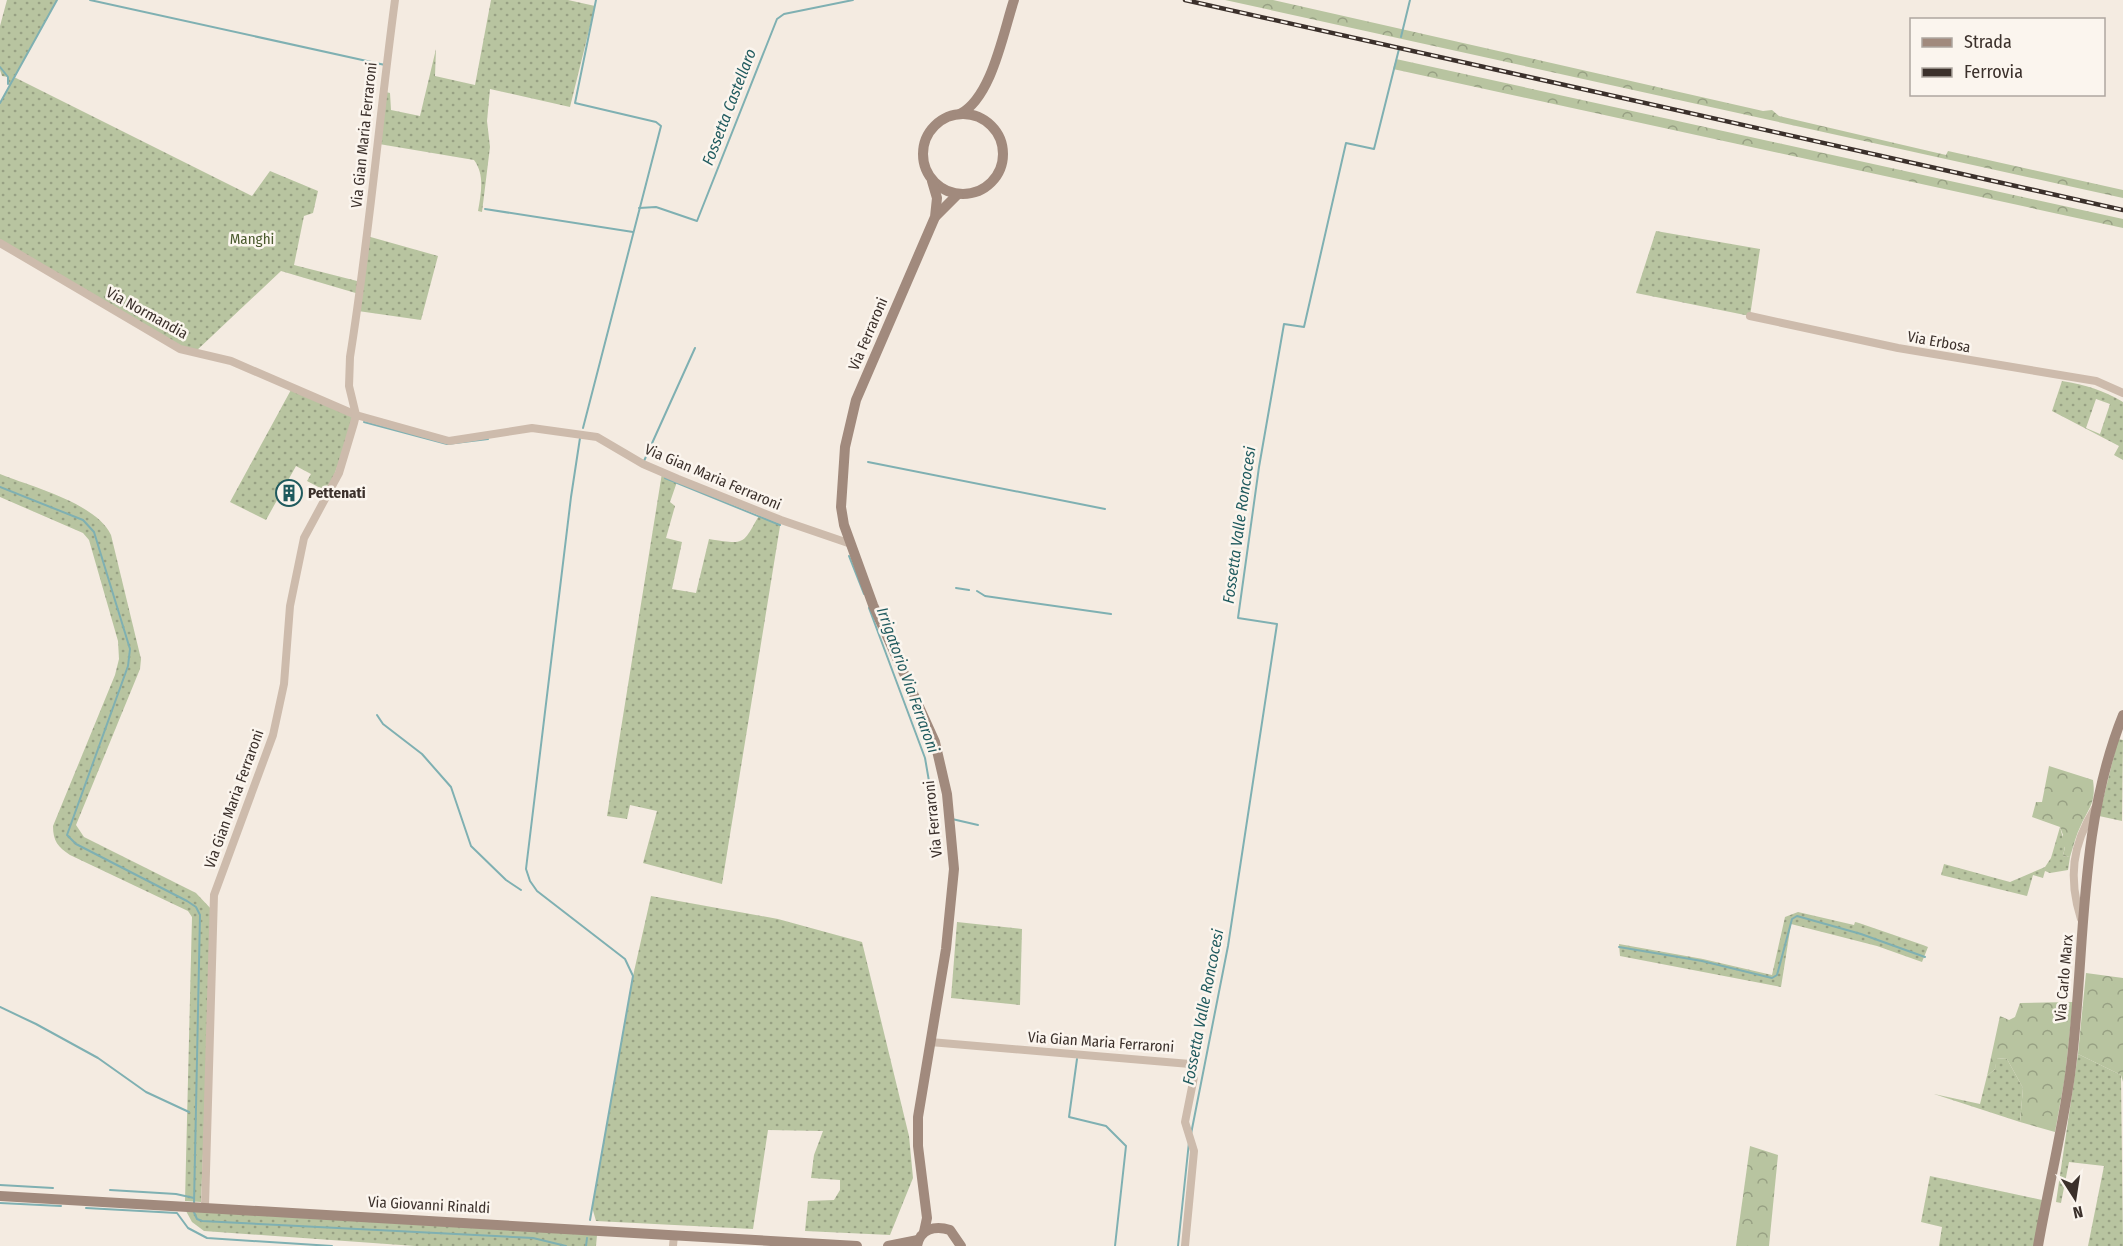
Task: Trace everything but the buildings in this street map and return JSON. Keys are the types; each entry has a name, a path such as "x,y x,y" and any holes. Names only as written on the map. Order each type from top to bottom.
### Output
{"main road":[{"path":"960,114 975,116 988,123 1001,141 1003,155 1000,170 992,182 980,191 958,194 944,190 932,181 923,161 926,139 939,122 972,107 983,93 1014,0"},
{"path":"983,93 988,123"},
{"name":"Via Ferraroni","path":"920,1239 926,1200 918,1146 918,1117 946,949 954,869 944,775 935,742 887,639 851,544 841,507 845,447 850,425 871,362 935,217 938,198 932,181"},
{"name":"Via Ferraroni","path":"935,217 958,194"},
{"name":"Via Carlo Marx","path":"2038,1246 2070,1076 2096,806 2114,736 2123,715"},
{"name":"Via Giovanni Rinaldi","path":"0,1196 202,1206 674,1240 857,1246"},
{"name":"Via Ferraroni","path":"926,1200 934,1216 946,1229 956,1235 963,1245"},
{"path":"888,1246 920,1239 935,1227 946,1229"}],"street":[{"name":"Via Gian Maria Ferraroni","path":"202,1206 214,895 263,766 275,726 284,684 290,606 304,538 344,463 356,415 349,386 350,357 377,158 383,81 395,0"},
{"name":"Via Normandia","path":"0,243 180,349 231,361 356,415"},
{"name":"Via Erbosa","path":"1750,316 1898,348 2096,381 2123,393"},
{"name":"Via Gian Maria Ferraroni","path":"356,415 452,441 524,428 580,433 601,438 643,465 781,520 851,544"},
{"path":"2084,926 2075,898 2072,866 2078,842 2096,806"},
{"name":"Via Gian Maria Ferraroni","path":"930,1042 1188,1062 1193,1068 1194,1077 1185,1117 1187,1133 1194,1146 1185,1246"}],"green space":[{"name":"Manghi","path":"7,0 57,0 14,77 252,196 270,171 318,191 313,213 304,216 294,265 361,282 367,236 438,256 421,320 358,311 359,294 281,271 195,352 180,349 0,243 0,103 9,86 8,77 2,76 0,70 0,26"},
{"path":"491,0 568,0 595,6 570,107 490,89 487,121 490,147 482,212 478,211 481,178 474,160 379,144 382,91 390,93 391,110 420,116 436,49 435,76 475,85"},
{"path":"1225,0 1273,0 1763,111 1772,110 1779,116 1946,155 1948,151 2123,190 2123,198"},
{"path":"1396,59 2123,219 2123,228 1393,69"},
{"path":"1656,231 1760,249 1750,316 1636,293"},
{"path":"2062,381 2094,388 2123,402 2123,460 2114,455 2119,446 2052,411","holes":["2096,399 2110,404 2100,434 2086,428"]},
{"path":"292,388 356,415 328,492 307,481 311,474 296,466 266,520 230,502"},
{"path":"662,473 678,479 670,502 675,506 666,538 682,542 672,589 696,593 709,539 730,542 742,540 761,512 781,520 722,884 643,863 657,811 630,805 627,819 607,816"},
{"path":"0,474 78,505 103,524 111,535 141,659 140,669 76,825 84,837 196,893 213,911 201,1202 185,1201 192,917 188,911 70,855 57,843 53,831 53,826 115,675 119,659 118,641 89,540 83,533 0,497"},
{"path":"2118,739 2123,740 2122,821 2099,816"},
{"path":"2049,766 2093,780 2092,804 2078,833 2070,857 2063,856 2065,847 2059,845 2063,835 2060,827 2032,817 2036,802 2042,802"},
{"path":"2060,827 2065,846 2063,856 2070,857 2068,870 2050,873 2045,871 2043,878 2033,875 2027,896 1941,875 1944,864 2010,882 2045,867 2051,858"},
{"path":"651,896 778,919 862,942 909,1136 913,1178 890,1235 805,1231 808,1201 834,1200 840,1190 840,1180 811,1178 814,1155 823,1131 768,1130 753,1229 596,1221 592,1207 633,976"},
{"path":"1798,912 1854,925 1855,922 1859,923 1928,947 1922,962 1877,946 1791,924 1781,987 1620,956 1619,944 1703,959 1772,975 1785,917"},
{"path":"957,922 1022,929 1020,1005 951,998"},
{"path":"2086,973 2123,978 2123,1082 2121,1075 2078,1054"},
{"path":"2073,1002 2065,1077 2055,1132 2020,1122 2023,1088 2007,1059 1997,1058 1995,1069 1987,1076 2000,1016 2009,1020 2015,1017 2020,1003"},
{"path":"2078,1054 2121,1075 2123,1246 2088,1246 2104,1166 2069,1162 2061,1203 2056,1202"},
{"path":"1996,1058 2007,1059 2023,1088 2020,1122 1934,1094 1980,1104 1987,1076 1995,1069"},
{"path":"1750,1146 1778,1155 1769,1246 1736,1246"},
{"path":"1930,1176 2042,1200 2034,1246 1939,1246 1942,1227 1921,1222"},
{"path":"186,1211 597,1235 596,1246 415,1246 204,1231 192,1222"}],"waterway":[{"path":"0,103 57,0"},
{"path":"90,0 385,65"},
{"path":"583,428 661,126 656,122 575,103 596,0"},
{"name":"Fossetta Castellaro","path":"639,208 656,207 697,221 777,19 784,14 853,0"},
{"name":"Fossetta Valle Roncocesi","path":"1401,37 1410,0"},
{"name":"Fossetta Valle Roncocesi","path":"1191,1134 1228,946 1277,624 1238,618 1259,467 1284,324 1304,327 1346,143 1374,149 1399,49"},
{"path":"0,67 8,77 8,84"},
{"path":"485,209 633,232"},
{"path":"644,461 695,348"},
{"name":"Irrigatorio Via Ferraroni","path":"364,422 447,444 488,439"},
{"path":"580,438 526,869 537,891 625,959 633,976 590,1220"},
{"path":"868,462 1105,509"},
{"name":"Irrigatorio Via Ferraroni","path":"665,478 780,525"},
{"path":"0,487 83,520 94,532 130,649 128,666 67,835 76,844 187,901 196,907 200,915 194,1204"},
{"name":"Irrigatorio Via Ferraroni","path":"849,556 864,594"},
{"path":"956,588 969,590"},
{"path":"977,591 985,596 1111,614"},
{"name":"Irrigatorio Via Ferraroni","path":"869,608 925,758 935,816"},
{"path":"377,715 383,724 422,754 451,787 471,846 506,880 521,890"},
{"name":"Irrigatorio Via Ferraroni","path":"952,819 978,825"},
{"path":"1619,947 1702,961 1772,978 1777,975 1792,919 1797,916 1861,934 1925,957"},
{"path":"0,1007 98,1058 146,1092 189,1112"},
{"path":"1077,1059 1069,1117 1106,1126 1126,1146 1115,1246"},
{"name":"Fossetta Valle Roncocesi","path":"1178,1246 1189,1142"},
{"path":"0,1185 53,1188"},
{"path":"110,1190 176,1194 194,1198"},
{"path":"0,1203 61,1206"},
{"path":"86,1208 177,1213 188,1228 207,1238 332,1246"},
{"path":"193,1210 197,1219 202,1221 533,1238 566,1246"},
{"path":"586,1246 587,1238"}],"railway":[{"path":"1185,0 2123,210"}],"place":[{"name":"Pettenati","path":"289,493"}]}
